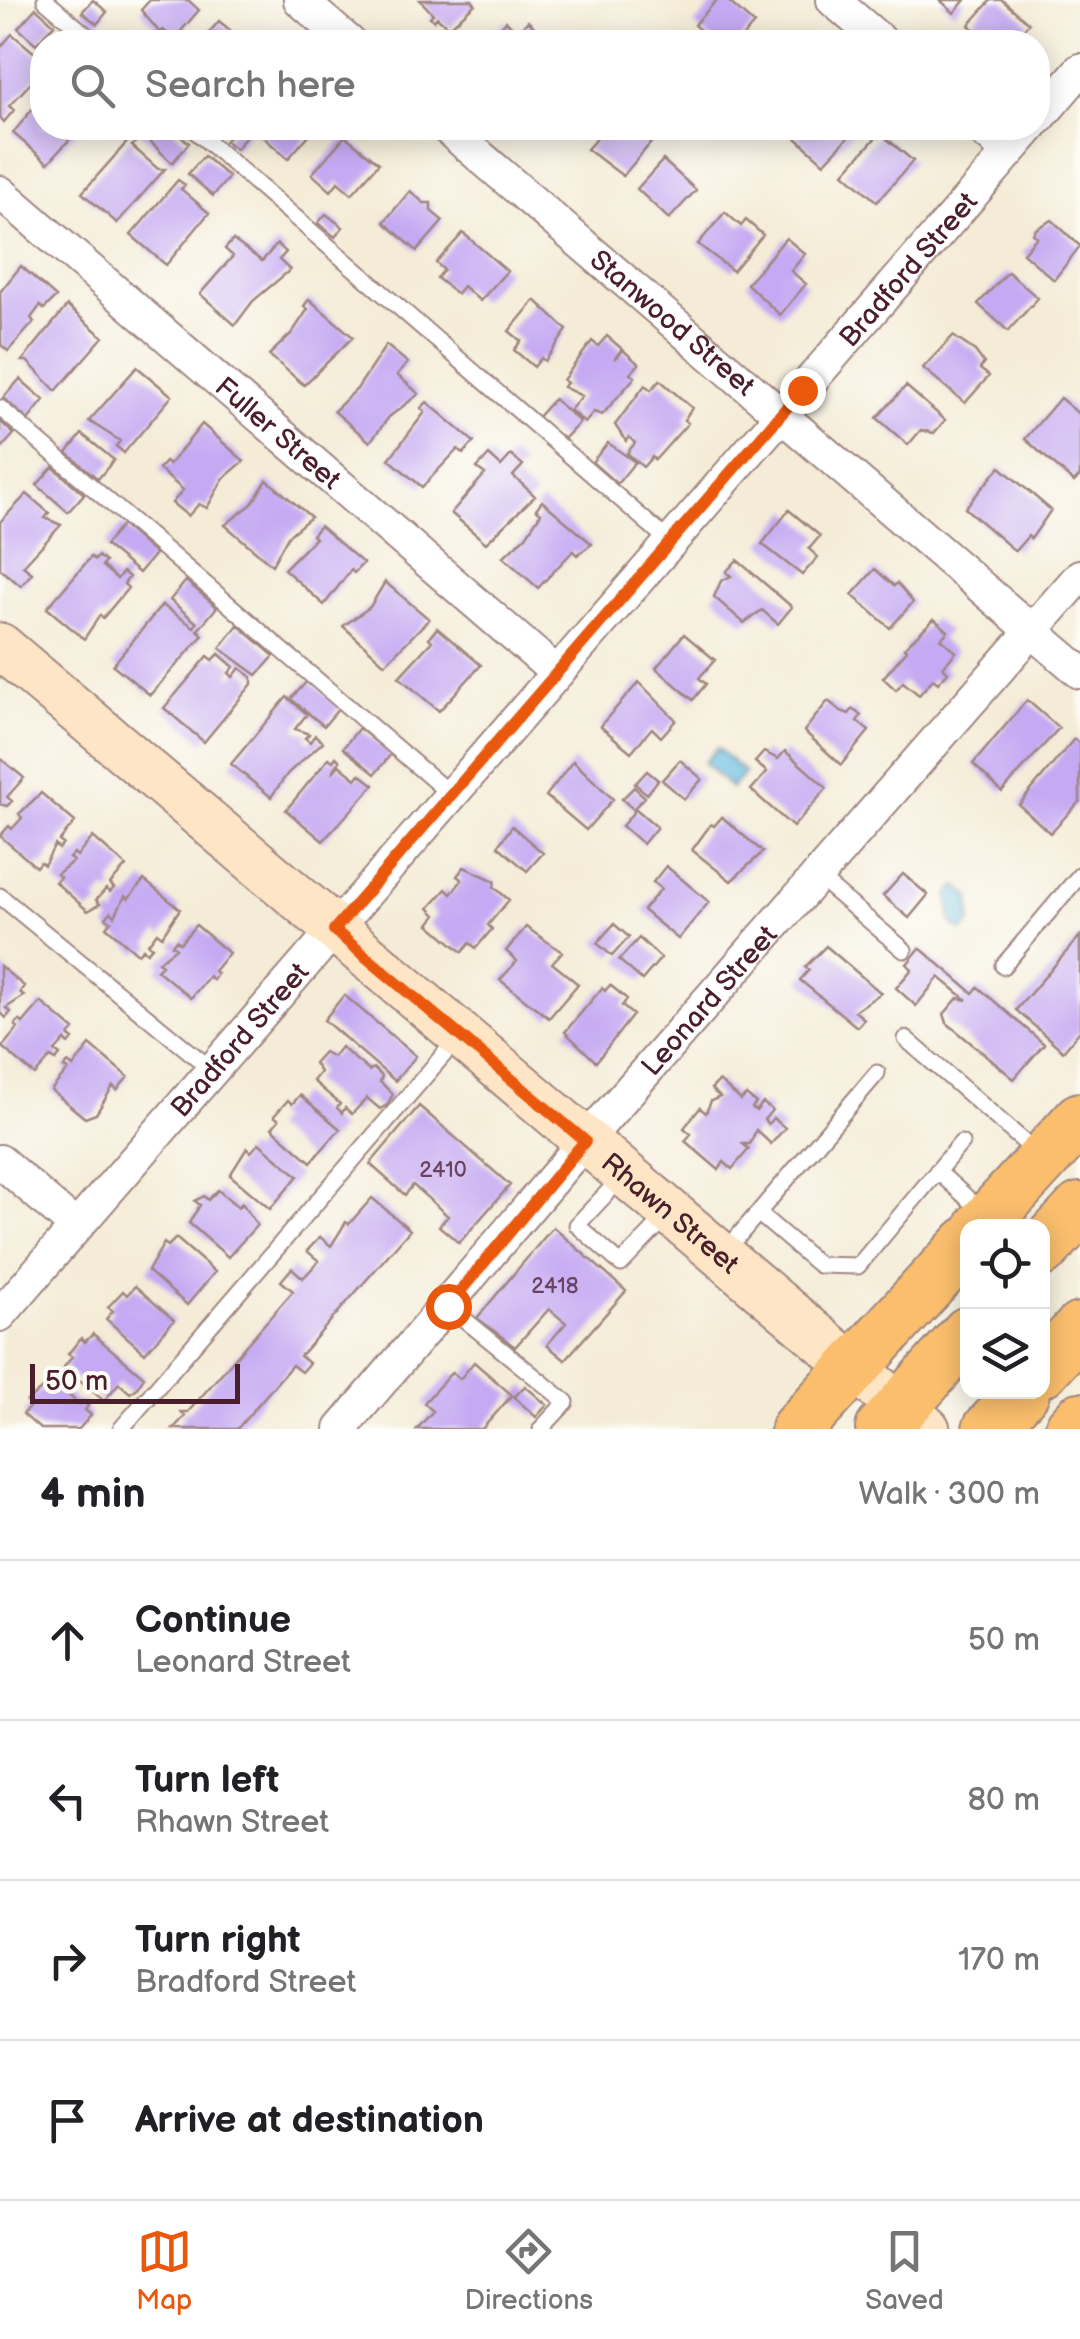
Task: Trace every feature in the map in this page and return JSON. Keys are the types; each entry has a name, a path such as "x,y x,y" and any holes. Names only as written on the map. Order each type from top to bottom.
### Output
{"highway":[{"path":"989,1219 1080,1119"},
{"path":"1050,1241 1080,1209"},
{"path":"797,1429 960,1251"},
{"path":"1050,1361 1080,1328"},
{"path":"903,1422 960,1344"},
{"path":"989,1429 1017,1399"},
{"path":"1071,1429 1080,1418"}],"main road":[{"name":"Rhawn Street","path":"0,646 854,1367 903,1422"}],"street":[{"path":"300,0 335,30"},
{"path":"833,0 868,30"},
{"path":"1050,105 1080,70"},
{"name":"Stanwood Street","path":"461,140 1080,672"},
{"name":"Bradford Street","path":"0,1314 1019,140"},
{"name":"Fuller Street","path":"0,192 557,673"},
{"name":"Leonard Street","path":"341,1429 585,1141 1080,576"},
{"path":"0,1161 76,1227"}],"lane":[{"path":"46,0 80,30"},
{"path":"206,140 670,542"},
{"path":"0,408 451,795"},
{"path":"1003,966 1080,875"},
{"path":"818,876 904,950"},
{"path":"0,896 212,1070"},
{"path":"121,1429 459,1037"},
{"path":"906,1039 1044,1158"},
{"path":"722,1256 877,1073"},
{"path":"758,1213 819,1266 858,1266 961,1143"},
{"path":"937,1171 973,1219"},
{"path":"625,1174 577,1226 621,1264 670,1212"},
{"path":"448,1306 566,1402 541,1429"}],"water":[{"path":"717,748 745,773 731,788 704,763"},
{"path":"957,886 970,896 971,923 962,931 952,924 948,896"}],"building":[{"path":"93,0 107,12 97,24 82,12"},
{"path":"150,0 188,0 199,10 182,30 158,30 141,10"},
{"path":"420,0 472,0 475,4 449,28 437,17 434,21 430,17 433,14"},
{"path":"717,0 727,0 754,24 749,30 700,30 694,25"},
{"path":"940,0 965,0 954,13"},
{"path":"991,0 1002,0 1029,23 1023,30 975,30 969,25"},
{"path":"36,8 54,24 49,30 30,30 30,39 18,28"},
{"path":"219,21 230,30 211,30"},
{"path":"506,21 516,30 498,30"},
{"path":"528,21 538,30 520,30"},
{"path":"12,34 30,49 30,84 9,106 14,110 4,122 0,117 0,48"},
{"path":"30,112 30,140 69,140 48,163 13,133"},
{"path":"129,140 158,169 165,169 117,223 82,193"},
{"path":"148,140 189,143 172,163"},
{"path":"226,140 243,140 236,149"},
{"path":"266,140 305,140 288,159"},
{"path":"342,140 350,140 379,163 352,194 338,182 331,191 312,174"},
{"path":"595,140 653,140 623,176 587,149"},
{"path":"798,140 846,140 824,163"},
{"path":"874,140 888,140 913,161 877,202 844,173"},
{"path":"204,156 229,177 213,196 188,174"},
{"path":"663,160 696,190 669,219 637,189"},
{"path":"178,180 185,185 181,189 209,213 166,265 131,235"},
{"path":"410,191 424,203 431,203 431,211 443,221 417,251 384,222"},
{"path":"725,212 741,226 746,220 763,235 733,271 698,244"},
{"path":"326,214 343,227 335,237 318,223"},
{"path":"1052,220 1080,246 1054,280 1023,253 1037,237 1033,234 1036,229"},
{"path":"463,233 507,271 480,301 463,286 457,294 437,278 444,270 436,263"},
{"path":"786,238 805,254 791,271 806,284 780,315 747,284"},
{"path":"233,240 262,261 277,244 286,252 279,260 290,270 253,301 235,325 200,294 233,256 225,249"},
{"path":"21,266 56,297 44,309 40,306 31,318 34,322 8,351 1,345 0,292"},
{"path":"1008,272 1038,298 1008,331 978,304"},
{"path":"309,299 353,337 304,385 269,355 292,333 308,309 304,306"},
{"path":"535,300 567,330 545,361 541,358 534,367 514,350 521,341 509,331"},
{"path":"67,306 103,337 56,391 27,361 22,361"},
{"path":"607,336 622,349 614,359 623,350 639,364 630,374 635,377 602,415 594,412 585,423 570,410 582,396 563,387 567,383 563,380 592,341 598,346"},
{"path":"953,336 975,351 984,363 980,369 989,376 965,403 923,368"},
{"path":"386,345 408,363 397,375 419,394 389,417 370,442 334,411 357,389"},
{"path":"137,367 172,396 124,453 116,446 120,441 89,421"},
{"path":"20,379 44,400 28,420 3,398"},
{"path":"660,380 692,408 684,420 688,423 655,460 652,457 643,467 627,453 635,443 629,437 626,441 615,425 645,385 651,390"},
{"path":"906,386 945,420 934,433 921,430 908,445 877,418"},
{"path":"1060,398 1080,415 1080,476 1074,482 1025,439"},
{"path":"554,399 580,422 563,440 537,418"},
{"path":"427,402 474,442 463,454 458,449 422,487 389,459 425,412 421,408"},
{"path":"0,421 14,434 0,450"},
{"path":"202,424 244,461 223,479 207,508 199,504 188,516 172,503 183,490 159,469 165,462 169,465"},
{"path":"82,434 114,460 98,479 67,453"},
{"path":"608,443 635,462 617,484 592,462"},
{"path":"489,455 501,466 511,455 523,465 513,476 535,496 486,543 451,513 485,474 477,468"},
{"path":"53,467 84,494 68,512 37,485"},
{"path":"1000,467 1051,510 1031,539 1028,536 1015,551 965,508"},
{"path":"267,480 311,517 288,536 272,565 225,525 252,504"},
{"path":"27,494 49,513 45,518 61,525 23,566 32,573 21,586 0,569 0,522"},
{"path":"542,501 592,544 577,555 573,551 538,588 503,557 526,536 541,513 536,509"},
{"path":"789,510 820,536 809,549 818,557 802,575 762,544"},
{"path":"122,525 155,554 139,573 105,545"},
{"path":"320,526 363,563 354,573 351,570 324,605 284,569 315,538 312,535"},
{"path":"98,556 105,562 102,566 117,579 123,572 129,577 124,584 128,588 103,618 100,615 84,639 47,608 91,557 95,560"},
{"path":"737,560 792,607 778,624 762,610 744,623 714,597 721,581 731,576 726,572"},
{"path":"875,569 894,586 897,583 913,602 890,628 852,595"},
{"path":"186,581 217,607 198,630 203,635 150,695 113,665 162,605 194,627 197,623 170,600"},
{"path":"385,582 429,619 385,664 343,626 370,607"},
{"path":"934,619 948,631 941,639 956,652 943,667 948,672 938,683 933,679 919,695 903,682 896,690 883,678 907,650 904,648"},
{"path":"238,625 274,656 257,675 220,648"},
{"path":"437,628 481,665 439,711 399,677 432,641 429,638"},
{"path":"684,634 715,660 699,678 706,684 693,700 656,668"},
{"path":"219,654 234,667 229,673 233,677 240,668 252,677 252,684 204,742 164,708 208,656 213,660"},
{"path":"308,680 340,707 324,726 291,699"},
{"path":"639,682 676,720 661,737 652,728 631,752 600,726"},
{"path":"287,697 307,714 295,729 309,734 305,738 310,742 315,735 323,742 288,773 271,797 231,764"},
{"path":"1027,700 1059,728 1002,792 973,764"},
{"path":"828,701 849,714 853,709 861,716 857,721 869,731 841,765 804,731"},
{"path":"359,728 391,754 375,774 343,748"},
{"path":"1074,739 1080,744 1080,801 1050,833 1019,805"},
{"path":"785,751 827,788 793,827 751,790 767,772 755,762 764,752 778,759"},
{"path":"336,757 340,761 332,773 339,765 356,779 360,774 374,785 323,841 286,810 329,758 333,761"},
{"path":"0,758 24,778 7,797 12,801 7,806 0,804"},
{"path":"680,760 702,779 684,799 662,780"},
{"path":"573,761 613,799 586,830 546,796"},
{"path":"647,771 658,780 647,794 635,784"},
{"path":"634,787 645,797 633,809 622,799"},
{"path":"41,793 75,822 59,841 63,844 59,849 55,845 44,865 40,862 36,867 0,836 9,826 12,829 22,818 19,814"},
{"path":"636,809 657,827 643,844 622,826"},
{"path":"722,817 763,852 731,881 692,850 711,824 714,826"},
{"path":"512,826 543,853 527,871 498,846"},
{"path":"93,837 126,866 110,884 114,888 110,892 106,889 96,900 100,904 88,911 55,882 60,877 57,874 73,861 69,858 74,853 77,856"},
{"path":"666,866 709,902 678,939 643,910 661,889 653,882"},
{"path":"464,867 495,881 494,887 509,900 488,925 492,929 476,948 470,943 462,952 429,924 436,915 429,908 446,889 451,894 462,880 457,876"},
{"path":"903,874 928,895 909,918 883,896"},
{"path":"144,880 180,909 162,936 157,932 148,944 152,947 138,954 106,927 111,921 106,918 111,912 115,916 125,896 128,899"},
{"path":"614,924 629,937 612,956 597,943"},
{"path":"196,925 229,953 214,971 217,974 213,980 209,976 191,998 157,970 162,965 158,962 176,948 172,945 176,940 180,943"},
{"path":"526,927 562,952 552,963 578,984 549,1018 500,980 517,961 506,951"},
{"path":"1080,936 1080,1031 1063,1051 1016,1010"},
{"path":"639,938 661,958 642,980 619,960"},
{"path":"826,946 881,993 855,1011 864,1019 857,1027 800,980 809,970 805,967"},
{"path":"920,948 973,993 978,987 1044,1044 1014,1079 947,1023 944,1014 958,998 967,1000 939,977 916,1006 896,988 912,969 907,964"},
{"path":"0,966 24,986 20,992 24,996 6,1008 11,1012 6,1018 0,1012"},
{"path":"610,985 627,999 622,1006 633,1015 596,1062 565,1032 602,988 605,991"},
{"path":"344,995 416,1056 395,1081 324,1020"},
{"path":"41,1002 74,1030 69,1044 65,1040 55,1051 60,1055 56,1060 51,1057 35,1075 2,1047 18,1028 15,1025 19,1020 23,1023"},
{"path":"90,1045 128,1077 117,1090 113,1086 96,1114 85,1118 51,1090 68,1070 64,1068 68,1063 73,1067"},
{"path":"341,1047 369,1071 373,1068 382,1076 380,1082 393,1094 387,1105 380,1109 367,1098 352,1114 345,1108 342,1113 337,1108 340,1104 313,1081 320,1072 314,1063 324,1052 333,1057"},
{"path":"719,1081 741,1100 746,1095 756,1103 752,1108 756,1111 763,1103 772,1110 764,1120 768,1124 773,1118 785,1128 771,1144 756,1130 750,1144 743,1144 749,1149 732,1169 724,1162 719,1170 685,1141 691,1134 684,1128 700,1108 706,1113 711,1101 720,1097 711,1089"},
{"path":"300,1095 340,1129 311,1162 272,1128 279,1120 274,1116 288,1100 292,1104"},
{"path":"419,1106 510,1185 459,1243 439,1226 448,1216 413,1185 405,1195 370,1164"},
{"path":"259,1143 298,1176 270,1209 230,1175 247,1148 251,1152"},
{"path":"218,1190 238,1207 242,1203 257,1225 228,1257 189,1223 200,1205 195,1201 204,1196 208,1200"},
{"path":"372,1198 410,1230 300,1356 309,1363 301,1372 292,1365 237,1429 173,1429 185,1416 181,1412 188,1412 293,1291 281,1281 292,1268 303,1278 319,1261 307,1251 320,1237 331,1246 346,1222 349,1224"},
{"path":"553,1227 626,1291 565,1360 547,1345 566,1323 549,1309 515,1347 477,1318"},
{"path":"176,1238 215,1272 187,1305 148,1271 164,1243 168,1246"},
{"path":"135,1286 174,1320 145,1353 106,1319 113,1311 108,1307 123,1291 127,1295"},
{"path":"93,1334 144,1377 136,1389 130,1393 119,1383 104,1401 64,1367 72,1357 68,1354 81,1338 85,1342"},
{"path":"474,1362 512,1395 482,1429 417,1429 433,1411 424,1403 452,1372 460,1379"},
{"path":"52,1381 79,1404 82,1401 88,1406 85,1410 91,1415 79,1429 40,1429 23,1414 31,1405 27,1401"},
{"path":"525,1386 547,1405 536,1417 514,1397"}],"route":[{"path":"448,1306 585,1141 334,930 802,390"}]}
